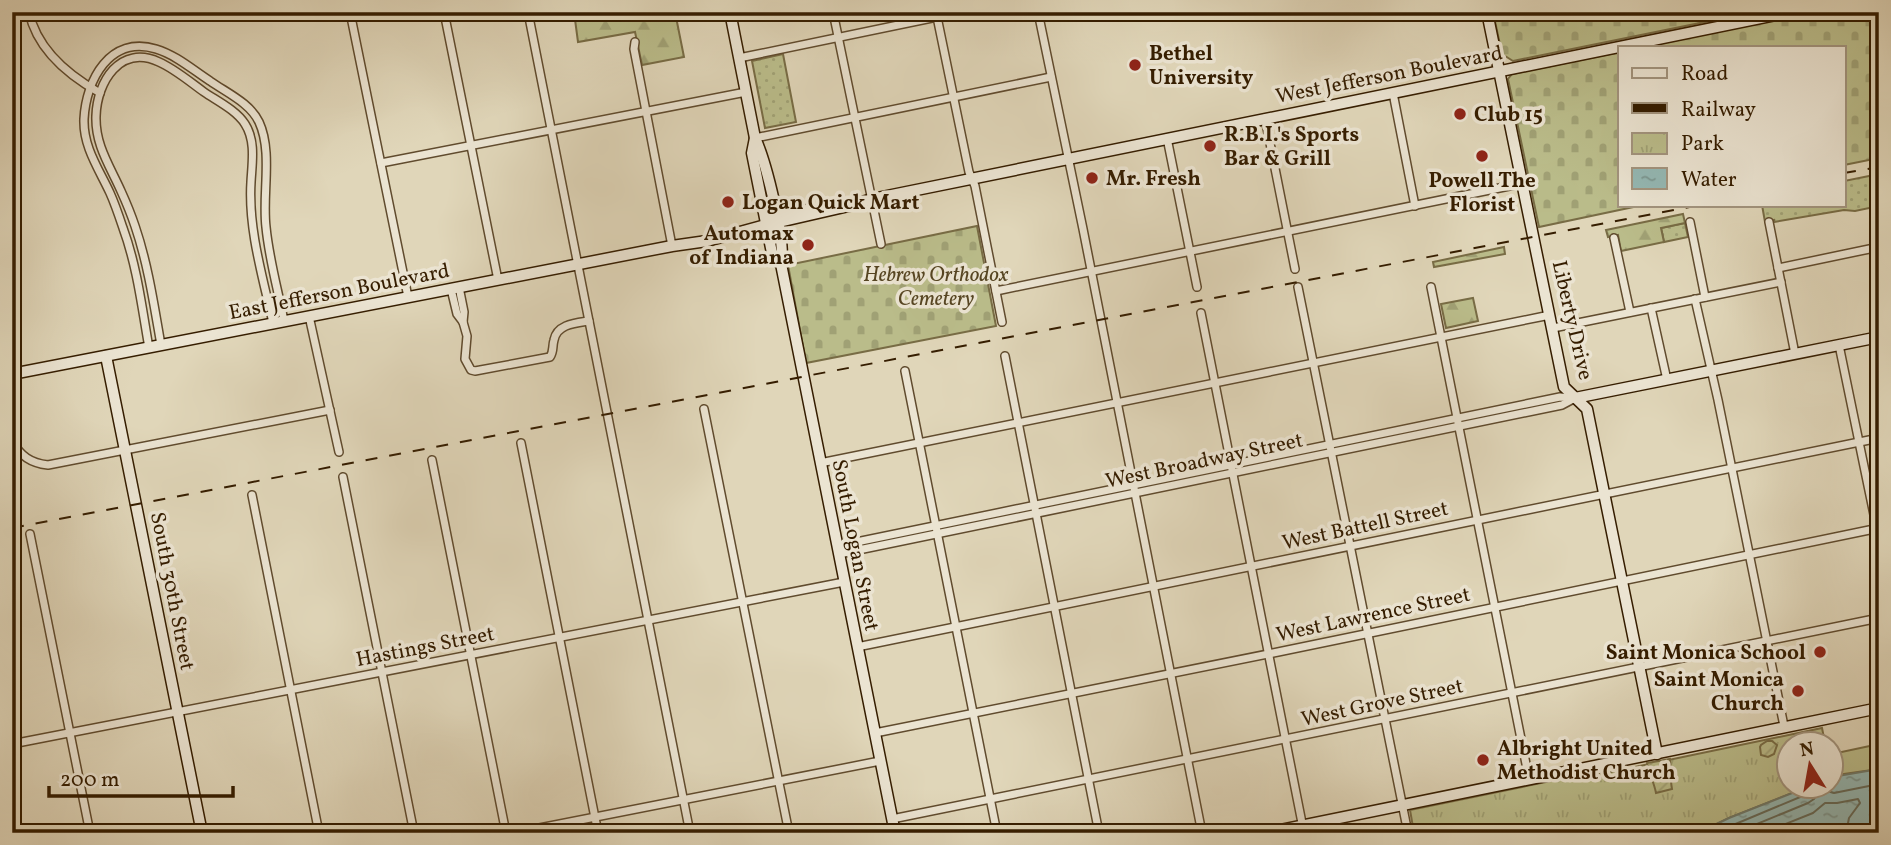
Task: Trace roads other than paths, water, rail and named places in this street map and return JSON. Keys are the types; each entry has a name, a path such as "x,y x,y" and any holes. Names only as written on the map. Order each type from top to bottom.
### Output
{"street":[{"path":"29,12 32,25 63,69 100,93"},
{"path":"350,12 408,297"},
{"path":"444,12 498,280"},
{"path":"528,12 690,833"},
{"name":"South Logan Street","path":"730,12 755,138 752,153 771,223 783,255 780,264 895,833"},
{"path":"833,12 881,244"},
{"path":"739,58 961,12"},
{"path":"1038,12 1202,833"},
{"name":"Liberty Drive","path":"1487,12 1564,387 1587,409 1657,754"},
{"name":"West Jefferson Boulevard","path":"1623,46 1791,12"},
{"path":"937,15 1002,322"},
{"path":"635,42 634,49 672,246"},
{"path":"149,348 129,247 111,195 93,160 86,140 84,121 90,87 101,66 117,52 128,49 149,47 170,54 250,109 260,123 265,145 266,229 279,322"},
{"name":"West Jefferson Boulevard","path":"771,223 852,200 872,199 1618,47"},
{"path":"161,345 135,226 102,153 98,137 96,116 103,83 115,68 131,59 147,58 161,63 241,118 250,134 252,148 251,206 254,229 279,322"},
{"path":"755,138 1051,77"},
{"path":"381,163 746,92"},
{"path":"1393,93 1415,206"},
{"path":"1265,118 1295,269"},
{"path":"1167,138 1196,287"},
{"path":"996,291 1524,183"},
{"path":"1690,222 1705,297"},
{"path":"1769,222 1795,354"},
{"name":"East Jefferson Boulevard","path":"12,374 672,246 771,223"},
{"name":"East Jefferson Boulevard","path":"672,246 707,241 771,223"},
{"path":"1614,237 1629,312"},
{"path":"1778,268 1879,247"},
{"path":"1553,328 1781,282"},
{"path":"1298,287 1408,833"},
{"path":"1431,287 1529,779"},
{"path":"455,288 457,314 463,321 467,336 465,359 471,370 479,372 550,357 553,353 554,338 560,329 589,321"},
{"path":"1695,299 1784,726"},
{"path":"1651,308 1667,380"},
{"path":"1201,313 1304,829"},
{"path":"820,463 1550,315"},
{"path":"309,316 339,452"},
{"name":"West Broadway Street","path":"1232,469 1331,454 1560,397 1575,398 1879,337"},
{"path":"1839,345 1879,539"},
{"name":"South 30th Street","path":"106,356 202,833"},
{"path":"1005,356 1099,833"},
{"path":"905,371 997,833"},
{"path":"705,409 789,833"},
{"path":"12,441 26,459 48,465 330,410"},
{"name":"West Broadway Street","path":"838,550 1232,469 1329,445 1457,422"},
{"name":"West Battell Street","path":"857,647 1879,438"},
{"path":"521,443 598,833"},
{"path":"432,460 506,833"},
{"path":"343,477 414,833"},
{"path":"252,495 319,833"},
{"name":"West Lawrence Street","path":"874,733 1878,529"},
{"path":"30,534 90,833"},
{"name":"Hastings Street","path":"12,744 844,582"},
{"name":"West Grove Street","path":"892,819 1879,618"},
{"path":"1266,833 1304,829 1402,805 1879,708"},
{"path":"514,833 880,761"}],"water":[{"path":"1879,769 1879,823 1875,825 1872,833 1698,833 1776,799 1846,800 1846,775"}],"railway":[{"path":"1846,173 1879,167"},
{"path":"12,528 1695,206"}],"place":[{"name":"Bethel University","path":"1135,65"},
{"name":"Club 15","path":"1460,114"},
{"name":"R.B.I.'s Sports Bar & Grill","path":"1210,146"},
{"name":"Powell The Florist","path":"1482,156"},
{"name":"Mr. Fresh","path":"1092,178"},
{"name":"Logan Quick Mart","path":"728,202"},
{"name":"Automax of Indiana","path":"808,245"},
{"name":"Saint Monica School","path":"1820,652"},
{"name":"Saint Monica Church","path":"1798,691"},
{"name":"Albright United Methodist Church","path":"1483,760"}],"park label":[{"name":"Hebrew Orthodox Cemetery","path":"936,286"}]}
